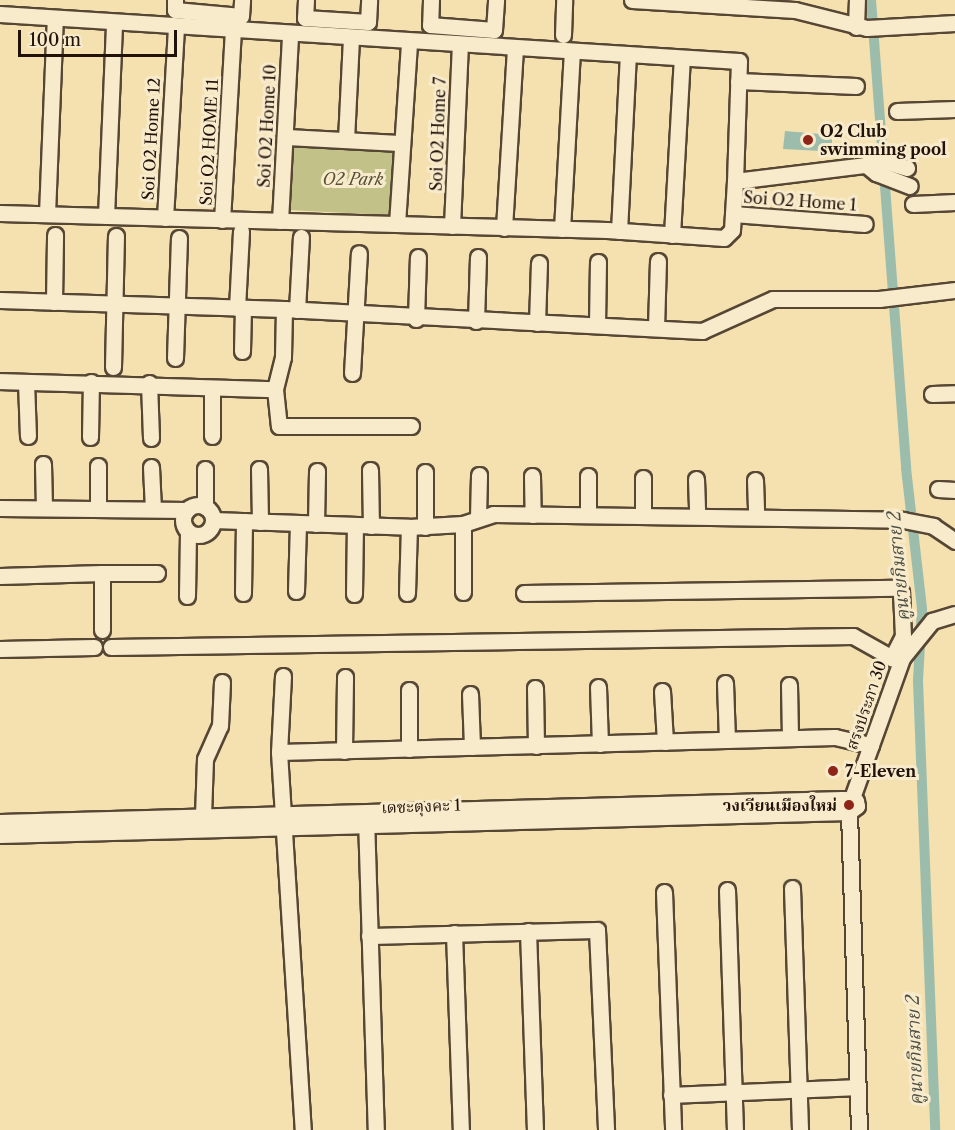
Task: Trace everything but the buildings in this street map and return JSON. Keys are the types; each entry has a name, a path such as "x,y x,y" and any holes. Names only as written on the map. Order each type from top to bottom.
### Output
{"street":[{"path":"176,0 175,10 242,16 242,0"},
{"path":"306,0 305,18 368,22 369,0"},
{"path":"431,0 430,25 494,30 496,0"},
{"path":"563,35 564,0"},
{"path":"632,0 795,5 868,28 955,23"},
{"path":"857,0 868,28"},
{"path":"0,14 739,61 732,230 723,238 562,229 0,213"},
{"path":"47,214 55,18"},
{"path":"106,216 114,22"},
{"name":"Soi O2 Home 12","path":"165,218 176,26"},
{"name":"Soi O2 HOME 11","path":"222,220 233,30"},
{"name":"Soi O2 Home 10","path":"280,221 290,34"},
{"path":"346,140 351,37"},
{"path":"397,224 409,41"},
{"name":"Soi O2 Home 7","path":"452,226 460,44"},
{"path":"504,228 515,48"},
{"path":"562,229 572,51"},
{"path":"619,231 628,54"},
{"path":"672,235 682,58"},
{"path":"738,81 856,87"},
{"path":"897,111 955,109"},
{"path":"285,137 401,144"},
{"path":"735,181 872,166 905,167"},
{"path":"872,166 907,185"},
{"path":"913,204 955,202"},
{"name":"Soi O2 Home 1","path":"733,214 865,224"},
{"path":"241,231 242,351"},
{"path":"54,302 55,234"},
{"path":"113,368 116,236"},
{"path":"301,237 283,357 275,389 279,426 411,426"},
{"path":"175,358 179,238"},
{"path":"352,374 358,253"},
{"path":"416,319 418,257"},
{"path":"476,321 478,257"},
{"path":"656,328 658,261"},
{"path":"597,262 597,325"},
{"path":"537,323 539,264"},
{"path":"0,300 291,310 416,319 705,330 773,299 879,299 955,290"},
{"path":"0,381 149,383 212,388 275,389"},
{"path":"26,382 28,436"},
{"path":"90,437 91,382"},
{"path":"149,383 151,438"},
{"path":"212,388 212,436"},
{"path":"932,394 955,393"},
{"path":"43,464 44,508"},
{"path":"98,466 98,509"},
{"path":"151,467 153,509"},
{"path":"188,532 197,536 207,533 209,514 205,469"},
{"path":"259,469 260,522"},
{"path":"370,470 371,526"},
{"path":"316,524 317,471"},
{"path":"425,527 426,472"},
{"path":"478,517 479,475"},
{"path":"532,476 533,515"},
{"path":"588,476 588,515"},
{"path":"643,516 644,478"},
{"path":"696,479 697,516"},
{"path":"755,480 756,517"},
{"path":"938,489 955,489"},
{"path":"0,508 187,510 196,505 209,514 244,521 409,527 463,524 478,517 533,515 903,520 933,526 955,541"},
{"path":"187,510 183,524 188,532 188,596"},
{"path":"243,593 244,521"},
{"path":"296,591 298,524"},
{"path":"463,524 463,592"},
{"path":"354,594 355,526"},
{"path":"407,593 409,527"},
{"path":"102,573 102,630"},
{"path":"0,576 157,573"},
{"path":"0,649 94,647 103,651 111,647 853,636 897,658 903,636 901,592 897,588 524,593"},
{"name":"สรงประภา 30","path":"847,805 871,745 897,658 932,621 955,614"},
{"path":"102,630 112,636 111,647"},
{"path":"94,647 94,634 102,630"},
{"path":"283,676 279,752 303,1130"},
{"path":"344,751 345,677"},
{"path":"203,816 205,759 220,726 222,682"},
{"path":"725,683 727,740"},
{"path":"789,685 790,738"},
{"path":"598,687 600,744"},
{"path":"535,688 536,746"},
{"path":"409,690 409,749"},
{"path":"662,691 665,742"},
{"path":"470,694 472,747"},
{"path":"279,752 790,738 849,738 871,745"},
{"path":"847,805 859,1130"},
{"name":"เดชะตุงคะ 1","path":"0,835 284,821 847,805"},
{"name":"เดชะตุงคะ 1","path":"0,822 203,816 284,821"},
{"path":"366,820 376,1130"},
{"path":"792,888 800,1130"},
{"path":"727,890 735,1130"},
{"path":"664,892 673,1130"},
{"path":"369,936 592,928 599,935 606,1130"},
{"path":"528,931 535,1130"},
{"path":"454,933 461,1130"},
{"path":"672,1095 858,1087"}],"green space":[{"name":"O2 Park","path":"293,143 395,148 391,215 289,210"}],"shaded area":[{"name":"O2 Club swimming pool","path":"785,131 832,135 832,145 821,151 783,149"}],"waterway":[{"name":"คูนายกิมสาย 2","path":"871,0 906,468 922,609 918,681 935,1130"}],"place":[{"name":"O2 Club swimming pool","path":"808,140"},
{"name":"7-Eleven","path":"833,771"},
{"name":"วงเวียนเมืองใหม่","path":"849,805"}]}
